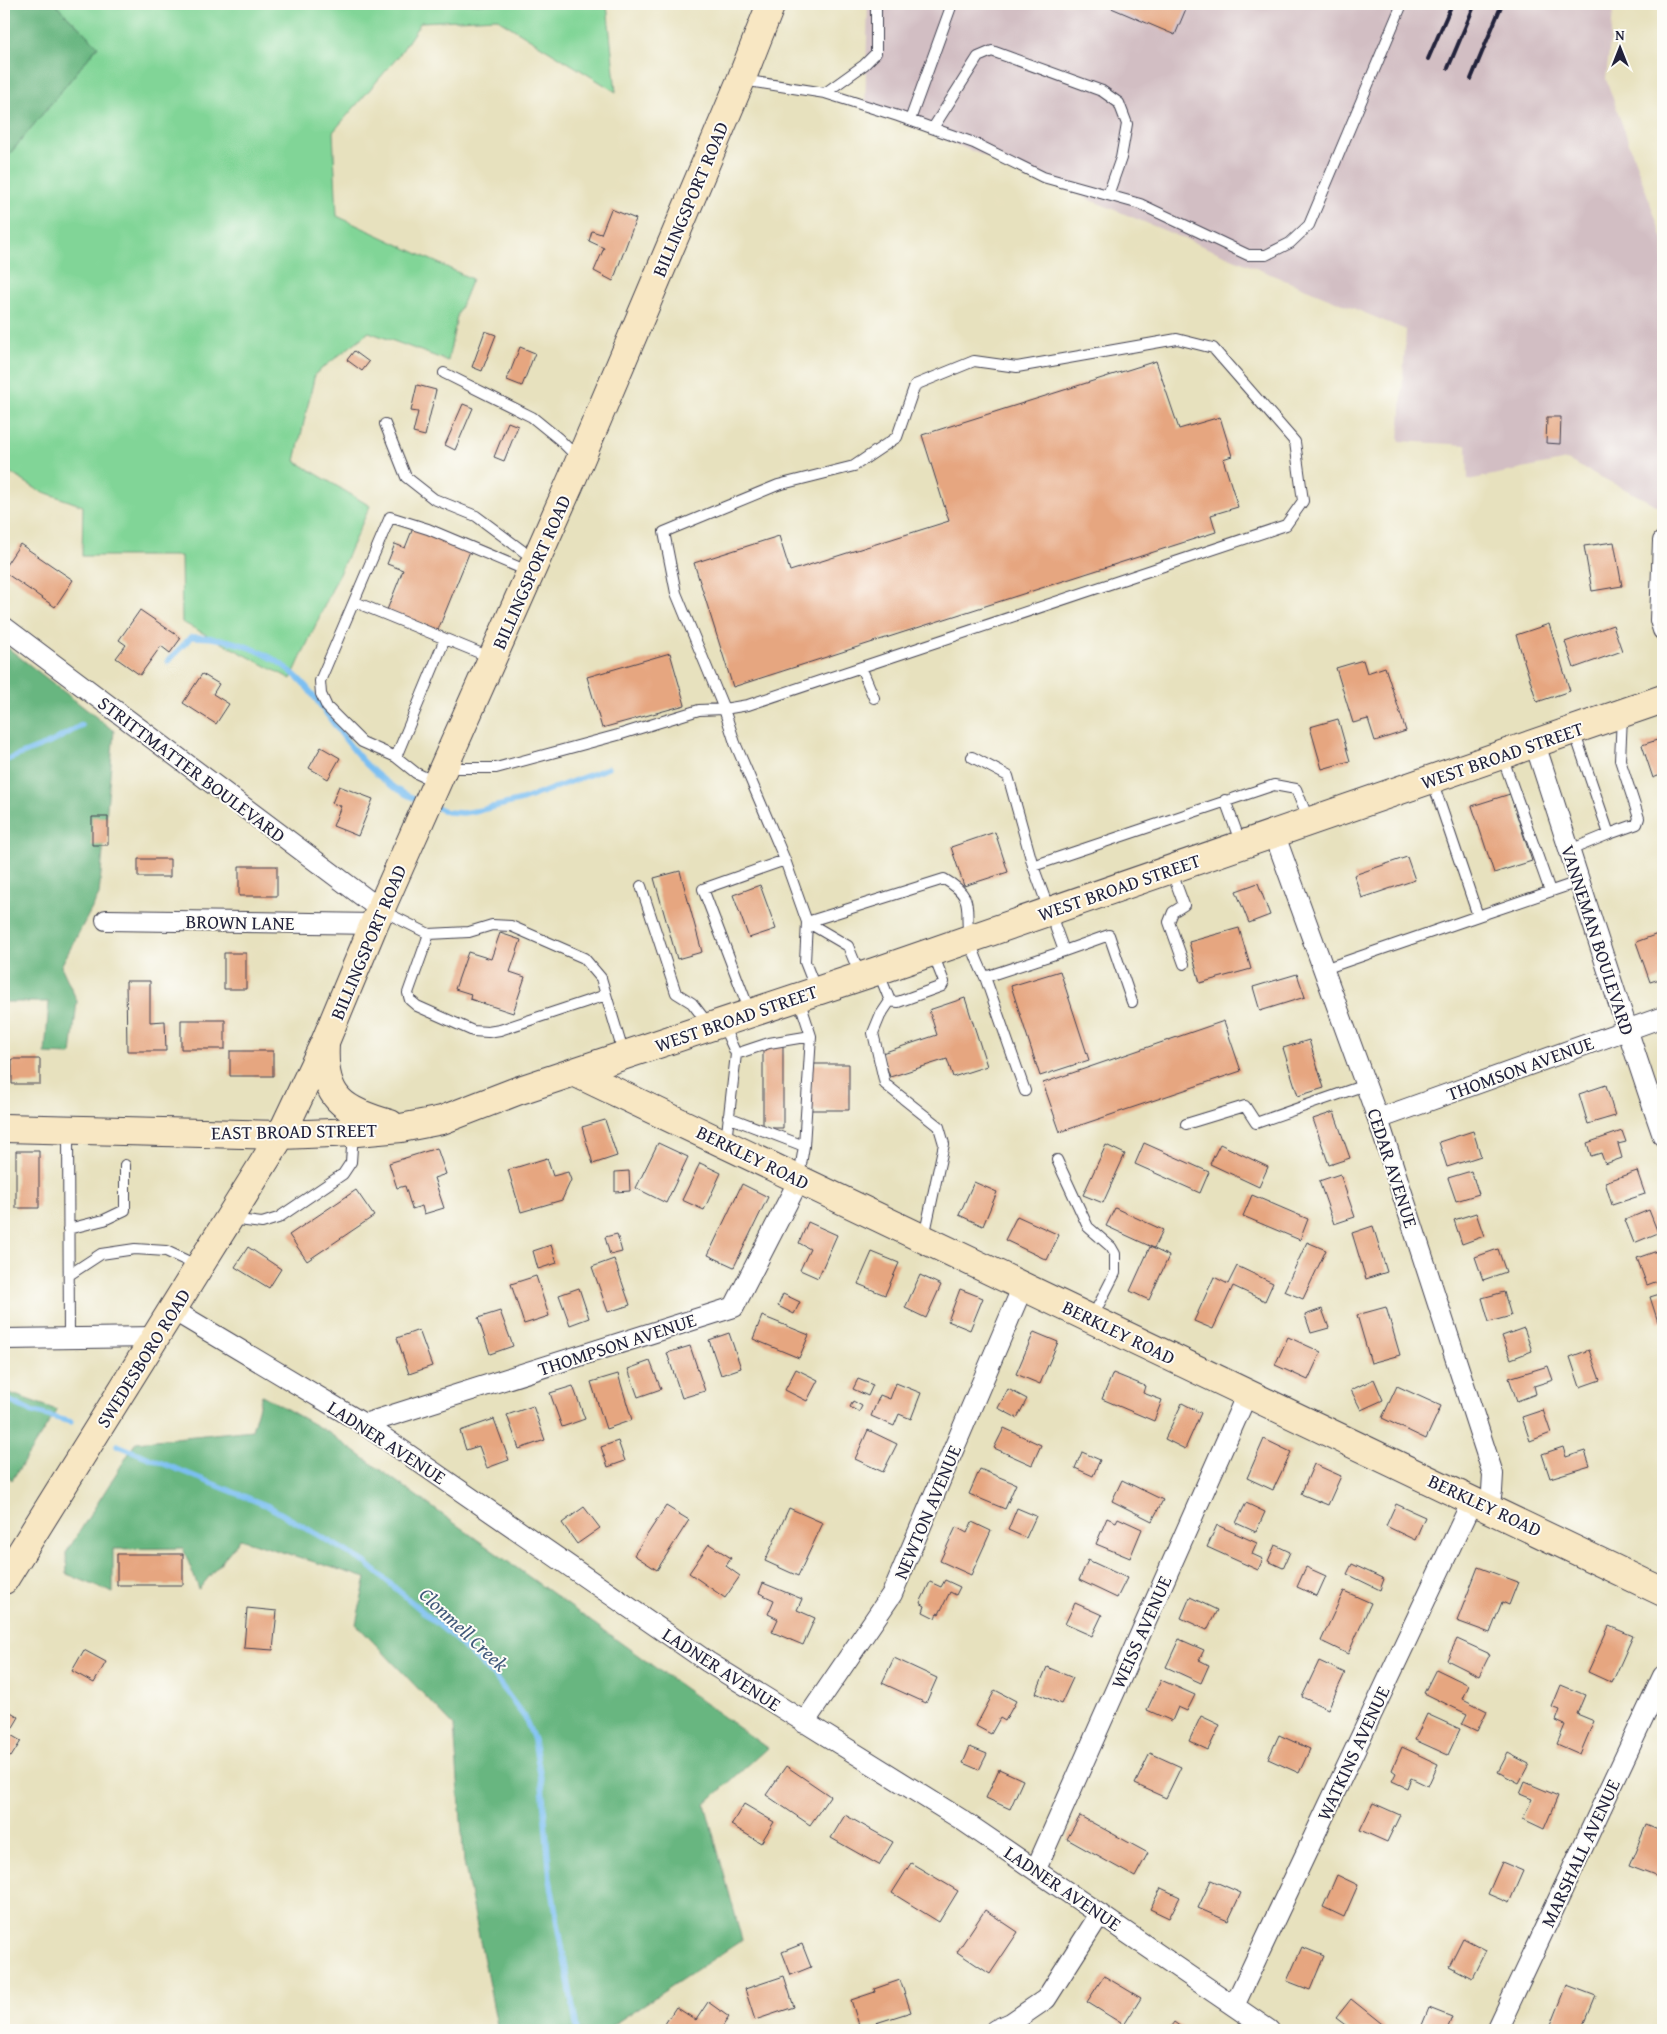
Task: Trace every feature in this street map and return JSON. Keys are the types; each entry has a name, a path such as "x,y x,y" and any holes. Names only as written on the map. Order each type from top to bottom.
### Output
{"main road":[{"name":"BILLINGSPORT ROAD","path":"281,1135 325,1042 377,917 580,460 741,80 771,4"},
{"name":"WEST BROAD STREET","path":"574,1072 932,952 1663,700"},
{"path":"325,1042 326,1079 336,1098 359,1115 401,1128"},
{"name":"BERKLEY ROAD","path":"574,1072 726,1143 799,1180 1247,1394 1481,1503 1663,1592"},
{"name":"EAST BROAD STREET","path":"4,1128 281,1135 353,1133 401,1128 442,1120 517,1091 574,1072"},
{"name":"SWEDESBORO ROAD","path":"4,1580 281,1135"}],"street":[{"path":"1663,541 1660,620 1663,630"},
{"name":"STRITTMATTER BOULEVARD","path":"4,627 377,917"},
{"name":"VANNEMAN BOULEVARD","path":"1535,744 1581,881 1626,1030 1663,1136"},
{"name":"CEDAR AVENUE","path":"1274,834 1378,1119 1492,1474 1492,1491 1481,1503"},
{"name":"BROWN LANE","path":"106,920 377,917"},
{"name":"THOMSON AVENUE","path":"1378,1119 1663,1017"},
{"name":"THOMPSON AVENUE","path":"364,1424 734,1307 799,1180"},
{"name":"NEWTON AVENUE","path":"804,1723 892,1594 1022,1286"},
{"name":"LADNER AVENUE","path":"173,1310 364,1424 708,1662 962,1820 1269,2030"},
{"path":"4,1339 157,1337"},
{"name":"WEISS AVENUE","path":"1036,1869 1247,1394"},
{"name":"WATKINS AVENUE","path":"1234,2006 1481,1503"},
{"name":"MARSHALL AVENUE","path":"1497,2030 1663,1676"},
{"path":"995,2030 1011,2023 1046,1999 1100,1914"}],"lane":[{"path":"825,94 864,65 876,53 876,4"},
{"path":"910,120 952,4"},
{"path":"741,80 825,94 910,120 974,143 1043,177 1140,204 1248,255 1266,255 1290,243 1309,225 1402,4"},
{"path":"933,128 978,57 992,51 1102,91 1119,103 1128,124 1121,158 1108,195"},
{"path":"533,567 390,517 320,681 321,694 327,707 362,742 396,757 435,790 496,768 618,736 698,710 724,708 748,705 1286,525 1303,501 1295,442 1213,348 1177,338 1017,367 974,361 914,385 897,437 854,466 778,485 664,532 676,593 713,679 724,708 735,743 785,860 807,922 805,962 811,1036 804,1146 799,1180"},
{"path":"444,373 532,417 559,439 580,460"},
{"path":"386,424 406,477 434,499 476,516 533,567"},
{"path":"355,602 492,659"},
{"path":"396,757 445,639"},
{"path":"861,667 874,698"},
{"path":"1570,850 1637,824 1639,818 1620,760 1622,714"},
{"path":"1574,730 1609,834"},
{"path":"1501,755 1550,891"},
{"path":"972,757 1008,776 1032,866 1064,951"},
{"path":"1432,779 1478,916"},
{"path":"1032,866 1274,785 1296,789 1310,821"},
{"path":"1226,800 1242,845"},
{"path":"750,1013 703,888 785,860"},
{"path":"1171,869 1184,905 1173,912 1169,922 1184,964"},
{"path":"807,922 944,880 958,887 968,905 970,938 1025,1091"},
{"path":"1324,969 1581,881"},
{"path":"641,886 676,993 692,1003 716,1025 736,1054 726,1143"},
{"path":"377,917 429,934 468,932 492,925 511,926 584,958 601,978 624,1056"},
{"path":"807,922 848,946 890,1001 898,1002 942,986 944,982 932,952"},
{"path":"429,934 408,993 410,1000 417,1006 473,1031 488,1032 500,1030 606,995"},
{"path":"985,978 1109,935 1132,1002"},
{"path":"890,1001 872,1032 885,1084 939,1127 944,1144 924,1239"},
{"path":"736,1054 769,1043 811,1036"},
{"path":"1186,1124 1245,1106 1256,1123 1365,1085"},
{"path":"728,1117 804,1146"},
{"path":"68,1130 69,1338"},
{"path":"230,1219 262,1223 278,1218 343,1174 351,1162 353,1133"},
{"path":"1057,1160 1088,1227 1111,1247 1115,1254 1115,1273 1092,1319"},
{"path":"68,1229 104,1220 125,1210 125,1165"},
{"path":"69,1275 101,1254 135,1249 166,1251 200,1267"}],"shaded area":[{"path":"868,4 1614,4 1606,79 1663,239 1663,506 1660,507 1567,460 1468,480 1467,445 1399,441 1406,330 865,107"}],"green space":[{"path":"4,4 55,4 98,46 4,161"},
{"path":"55,4 607,4 616,92 496,18 421,22 397,58 333,132 337,216 472,279 457,316 448,361 369,332 315,374 295,461 370,506 291,679 182,622 181,556 82,556 83,506 38,490 9,472 4,482 4,161 98,46"},
{"path":"4,645 114,731 99,895 61,966 77,1001 71,1055 45,1054 49,1002 4,1002"},
{"path":"4,1391 57,1410 12,1480 4,1473"},
{"path":"262,1395 329,1433 767,1748 705,1804 742,1940 605,2030 498,2030 464,1862 454,1726 356,1624 366,1578 240,1539 199,1589 183,1548 113,1549 113,1593 67,1574 66,1553 136,1442 252,1430"}],"building":[{"path":"1102,4 1188,4 1175,35"},
{"path":"611,209 636,219 613,281 594,271 604,248 589,241 592,231 601,234"},
{"path":"485,331 496,335 482,371 472,367"},
{"path":"520,347 535,353 522,386 507,380"},
{"path":"354,351 369,362 362,371 347,360"},
{"path":"1156,361 1179,429 1220,417 1232,456 1223,459 1238,507 1211,515 1216,532 733,687 694,563 779,536 790,571 949,521 922,435"},
{"path":"417,385 436,390 425,436 413,433 418,412 411,411"},
{"path":"463,404 473,408 455,450 445,445"},
{"path":"1547,417 1561,417 1560,444 1546,443"},
{"path":"508,422 518,426 504,461 494,457"},
{"path":"413,528 470,551 438,630 387,610 403,570 387,564 395,544 405,548"},
{"path":"1614,542 1622,586 1592,591 1584,546"},
{"path":"20,544 73,580 55,607 4,572 4,568"},
{"path":"140,610 181,638 170,653 161,646 140,675 116,658 126,645 119,640"},
{"path":"1549,624 1570,691 1537,702 1516,635"},
{"path":"1613,625 1622,651 1574,668 1565,642"},
{"path":"670,653 685,705 602,728 587,677"},
{"path":"1363,660 1367,673 1385,667 1406,731 1375,741 1368,719 1353,723 1336,668"},
{"path":"202,674 219,684 213,694 229,704 216,724 183,703"},
{"path":"1338,719 1350,761 1322,769 1310,727"},
{"path":"1663,738 1663,774 1653,778 1642,745"},
{"path":"321,747 340,758 328,779 309,768"},
{"path":"339,786 373,799 358,836 333,826 341,806 332,803"},
{"path":"1510,794 1532,861 1494,873 1472,806"},
{"path":"92,817 108,817 108,845 92,845"},
{"path":"995,832 1008,872 964,886 951,847"},
{"path":"1407,857 1415,880 1362,898 1354,875"},
{"path":"138,859 170,859 170,877 138,877"},
{"path":"239,866 277,866 277,896 239,896"},
{"path":"680,871 702,952 677,959 654,878"},
{"path":"1258,883 1270,915 1249,923 1236,891"},
{"path":"760,885 776,929 749,938 733,895"},
{"path":"1239,928 1251,969 1200,983 1189,942"},
{"path":"1663,932 1663,978 1650,982 1636,942"},
{"path":"500,933 521,940 510,972 525,977 513,1013 470,999 471,994 455,989 468,952 491,959"},
{"path":"224,953 246,953 246,989 224,989"},
{"path":"1060,971 1089,1060 1040,1076 1011,986"},
{"path":"1297,974 1305,997 1260,1011 1253,987"},
{"path":"126,981 150,981 150,1022 165,1021 166,1051 127,1051"},
{"path":"965,998 987,1066 953,1077 947,1059 890,1077 882,1053 937,1035 929,1010"},
{"path":"181,1020 225,1020 225,1049 181,1049"},
{"path":"1224,1021 1241,1071 1060,1132 1043,1083"},
{"path":"1309,1040 1324,1088 1298,1096 1283,1048"},
{"path":"763,1046 783,1046 783,1128 763,1128"},
{"path":"230,1051 273,1051 273,1076 230,1076"},
{"path":"12,1059 40,1059 40,1084 12,1084"},
{"path":"811,1064 849,1064 849,1110 811,1110"},
{"path":"1606,1085 1615,1116 1588,1124 1579,1094"},
{"path":"1334,1112 1350,1158 1329,1165 1313,1119"},
{"path":"605,1120 617,1156 593,1164 582,1127"},
{"path":"1473,1131 1481,1156 1447,1167 1439,1142"},
{"path":"1622,1131 1626,1142 1618,1144 1622,1158 1605,1164 1601,1153 1591,1156 1587,1143"},
{"path":"658,1143 688,1157 666,1203 636,1188"},
{"path":"1144,1143 1209,1172 1200,1193 1135,1164"},
{"path":"1220,1144 1268,1167 1259,1187 1210,1164"},
{"path":"1106,1145 1125,1154 1103,1203 1083,1195"},
{"path":"437,1148 446,1174 434,1178 444,1208 424,1214 422,1206 412,1209 405,1186 397,1188 389,1163"},
{"path":"16,1151 39,1151 39,1208 16,1208"},
{"path":"547,1158 553,1176 568,1172 571,1180 562,1200 521,1212 508,1170"},
{"path":"700,1163 721,1173 704,1210 682,1200"},
{"path":"629,1171 630,1191 615,1192 615,1172"},
{"path":"1471,1171 1479,1194 1456,1201 1448,1178"},
{"path":"1637,1171 1645,1194 1612,1205 1605,1182"},
{"path":"1340,1174 1355,1217 1334,1224 1319,1181"},
{"path":"974,1182 997,1192 983,1226 959,1215"},
{"path":"742,1184 768,1197 734,1267 708,1255"},
{"path":"356,1190 374,1216 307,1261 289,1235"},
{"path":"1252,1195 1308,1219 1300,1240 1243,1216"},
{"path":"1115,1208 1163,1230 1154,1248 1106,1226"},
{"path":"1649,1210 1658,1233 1634,1243 1625,1220"},
{"path":"1476,1213 1484,1236 1462,1244 1454,1220"},
{"path":"1017,1216 1059,1235 1047,1260 1005,1240"},
{"path":"808,1222 837,1235 818,1278 800,1270 810,1249 799,1243"},
{"path":"1373,1226 1387,1272 1366,1279 1352,1233"},
{"path":"617,1234 622,1252 610,1255 605,1237"},
{"path":"1307,1242 1326,1250 1303,1299 1284,1291"},
{"path":"551,1245 557,1263 538,1269 533,1251"},
{"path":"248,1247 281,1269 269,1288 235,1267"},
{"path":"1150,1247 1169,1256 1149,1300 1130,1291"},
{"path":"1498,1249 1506,1272 1483,1280 1475,1257"},
{"path":"1663,1249 1663,1279 1647,1285 1637,1258"},
{"path":"872,1252 899,1263 885,1295 858,1284"},
{"path":"614,1259 630,1305 608,1312 592,1267"},
{"path":"1237,1266 1273,1283 1265,1301 1233,1286 1213,1329 1194,1321 1214,1277 1228,1284"},
{"path":"920,1275 941,1285 926,1318 905,1308"},
{"path":"536,1276 549,1316 524,1324 511,1284"},
{"path":"579,1288 589,1318 570,1325 559,1295"},
{"path":"960,1289 983,1298 970,1330 948,1321"},
{"path":"1504,1292 1511,1316 1489,1322 1482,1298"},
{"path":"1663,1293 1663,1320 1658,1322 1650,1297"},
{"path":"783,1294 800,1302 794,1314 778,1306"},
{"path":"1386,1307 1400,1355 1371,1363 1357,1315"},
{"path":"1322,1309 1329,1328 1311,1333 1305,1315"},
{"path":"500,1311 513,1346 490,1354 478,1318"},
{"path":"762,1316 809,1335 799,1358 753,1339"},
{"path":"1524,1328 1532,1351 1511,1359 1502,1336"},
{"path":"419,1330 432,1366 409,1374 397,1338"},
{"path":"1034,1332 1058,1342 1040,1384 1016,1374"},
{"path":"729,1333 741,1368 721,1375 709,1340"},
{"path":"1288,1337 1321,1352 1308,1380 1275,1365"},
{"path":"690,1346 705,1391 682,1398 667,1353"},
{"path":"1589,1350 1600,1380 1580,1387 1570,1357"},
{"path":"650,1361 661,1389 638,1397 628,1369"},
{"path":"1548,1366 1553,1380 1534,1386 1536,1394 1517,1401 1509,1378"},
{"path":"796,1369 818,1380 807,1401 785,1390"},
{"path":"1113,1373 1145,1386 1143,1393 1162,1400 1154,1421 1102,1399"},
{"path":"618,1374 632,1420 606,1429 591,1382"},
{"path":"858,1379 873,1385 868,1396 853,1389"},
{"path":"1374,1379 1383,1400 1361,1410 1351,1390"},
{"path":"896,1383 921,1393 911,1419 899,1414 894,1426 871,1416 880,1395 890,1399"},
{"path":"573,1386 585,1419 562,1427 550,1393"},
{"path":"1397,1386 1441,1406 1426,1439 1382,1418"},
{"path":"1008,1389 1027,1399 1017,1418 998,1408"},
{"path":"853,1401 862,1406 859,1412 850,1407"},
{"path":"1182,1403 1201,1413 1185,1449 1165,1439"},
{"path":"533,1406 545,1440 519,1449 507,1415"},
{"path":"1543,1410 1551,1433 1530,1441 1522,1417"},
{"path":"494,1419 509,1460 487,1468 479,1446 466,1450 460,1431"},
{"path":"1004,1428 1041,1445 1032,1465 994,1448"},
{"path":"868,1430 897,1444 883,1472 855,1459"},
{"path":"1264,1439 1291,1452 1273,1490 1247,1478"},
{"path":"618,1441 625,1461 608,1467 601,1447"},
{"path":"1563,1447 1566,1457 1585,1451 1590,1466 1550,1478 1542,1454"},
{"path":"1082,1452 1100,1460 1093,1476 1075,1468"},
{"path":"1314,1464 1341,1476 1328,1505 1301,1494"},
{"path":"980,1469 1016,1484 1005,1509 969,1494"},
{"path":"1122,1480 1163,1500 1152,1521 1112,1501"},
{"path":"1246,1503 1265,1512 1256,1532 1236,1523"},
{"path":"1396,1504 1425,1517 1415,1540 1386,1526"},
{"path":"666,1506 689,1520 657,1570 634,1555"},
{"path":"584,1507 600,1528 577,1544 562,1523"},
{"path":"789,1508 823,1523 798,1576 765,1561"},
{"path":"1017,1508 1036,1516 1026,1538 1008,1530"},
{"path":"1107,1518 1116,1522 1118,1518 1142,1529 1130,1558 1096,1544"},
{"path":"972,1522 991,1531 971,1575 940,1561 956,1527 967,1533"},
{"path":"1217,1525 1257,1543 1252,1554 1263,1559 1258,1570 1207,1547"},
{"path":"709,1544 731,1558 726,1566 740,1576 725,1598 689,1573"},
{"path":"1275,1545 1290,1552 1283,1568 1268,1561"},
{"path":"117,1554 183,1554 183,1585 117,1585"},
{"path":"1088,1560 1127,1578 1117,1598 1079,1580"},
{"path":"1352,1564 1384,1579 1380,1590 1347,1574"},
{"path":"1306,1567 1326,1576 1317,1596 1297,1587"},
{"path":"1478,1567 1518,1582 1509,1605 1502,1602 1490,1633 1457,1621"},
{"path":"945,1580 960,1587 956,1595 950,1592 935,1618 923,1612 925,1606 920,1603 930,1582 941,1587"},
{"path":"763,1583 802,1599 797,1610 815,1618 803,1645 772,1632 778,1619 768,1614 774,1600 759,1593"},
{"path":"1344,1591 1371,1603 1348,1654 1321,1641"},
{"path":"1190,1597 1217,1610 1207,1630 1181,1618"},
{"path":"1075,1603 1102,1615 1092,1636 1065,1624"},
{"path":"247,1608 277,1611 273,1650 244,1648"},
{"path":"1609,1626 1633,1636 1612,1683 1588,1672"},
{"path":"1179,1639 1204,1650 1199,1660 1209,1665 1201,1683 1166,1667"},
{"path":"1457,1639 1490,1654 1479,1676 1447,1660"},
{"path":"84,1650 106,1662 94,1683 72,1671"},
{"path":"894,1658 937,1678 926,1703 882,1683"},
{"path":"1319,1661 1345,1673 1328,1709 1302,1697"},
{"path":"1047,1667 1073,1678 1061,1704 1036,1693"},
{"path":"1436,1669 1469,1685 1463,1699 1487,1711 1477,1731 1462,1724 1467,1714 1424,1693"},
{"path":"1161,1680 1195,1695 1187,1711 1178,1707 1172,1721 1147,1710"},
{"path":"1561,1685 1585,1695 1577,1714 1594,1721 1580,1754 1557,1744 1565,1725 1556,1721 1560,1710 1552,1707"},
{"path":"995,1690 1016,1701 1005,1721 1000,1718 991,1734 976,1726"},
{"path":"4,1708 19,1717 9,1734 21,1741 11,1757 4,1752"},
{"path":"1427,1714 1460,1729 1448,1755 1415,1740"},
{"path":"1201,1716 1220,1725 1208,1750 1189,1741"},
{"path":"1279,1735 1310,1749 1299,1773 1268,1759"},
{"path":"970,1747 987,1754 979,1770 963,1763"},
{"path":"1402,1747 1438,1764 1428,1786 1411,1778 1407,1788 1392,1781 1396,1773 1392,1770"},
{"path":"1150,1753 1181,1767 1166,1798 1135,1784"},
{"path":"1508,1753 1529,1764 1519,1783 1498,1772"},
{"path":"786,1766 830,1796 810,1825 766,1795"},
{"path":"999,1769 1023,1780 1010,1809 986,1798"},
{"path":"1525,1782 1558,1796 1544,1829 1523,1819 1532,1799 1520,1794"},
{"path":"1373,1803 1400,1815 1387,1842 1360,1830"},
{"path":"744,1804 774,1822 761,1843 731,1825"},
{"path":"845,1815 893,1842 879,1865 831,1838"},
{"path":"1080,1816 1148,1853 1135,1877 1067,1839"},
{"path":"1646,1825 1663,1832 1663,1852 1660,1859 1663,1860 1663,1879 1629,1866"},
{"path":"1502,1862 1523,1871 1509,1903 1488,1894"},
{"path":"911,1863 958,1891 939,1922 892,1893"},
{"path":"1337,1875 1358,1885 1344,1917 1323,1907"},
{"path":"1211,1880 1241,1893 1228,1921 1198,1908"},
{"path":"1161,1888 1180,1897 1169,1918 1150,1909"},
{"path":"985,1910 1018,1932 990,1974 957,1952"},
{"path":"1463,1938 1486,1950 1472,1978 1449,1966"},
{"path":"802,1944 811,1967 791,1975 782,1952"},
{"path":"1302,1947 1324,1956 1310,1990 1287,1981"},
{"path":"784,1976 794,2007 755,2020 745,1989"},
{"path":"1104,1976 1141,1998 1124,2025 1087,2002"},
{"path":"900,1980 911,2012 860,2028 851,2000 875,1992 874,1989"},
{"path":"1567,1985 1596,1996 1582,2030 1556,2030 1550,2028"},
{"path":"1351,1999 1386,2027 1383,2030 1352,2030 1336,2018"},
{"path":"708,2002 729,2017 720,2030 661,2030 676,2007 696,2020"},
{"path":"1429,2008 1452,2017 1447,2030 1420,2030"},
{"path":"1174,2022 1185,2030 1168,2030"}],"waterway":[{"path":"168,661 191,637 224,640 240,644 271,658 285,667 309,690 345,739 370,768 384,781 420,801"},
{"path":"4,761 52,742 82,725"},
{"path":"433,806 447,812 463,813 481,810 522,800 608,768"},
{"name":"Clonmell Creek","path":"4,1398 30,1411 71,1422"},
{"name":"Clonmell Creek","path":"117,1445 268,1506 366,1563 455,1639 495,1677 525,1718 534,1740 542,1784 550,1879 577,2030"}],"railway":[{"path":"1428,59 1452,4"},
{"path":"1448,68 1475,4"},
{"path":"1471,79 1502,4"}]}
